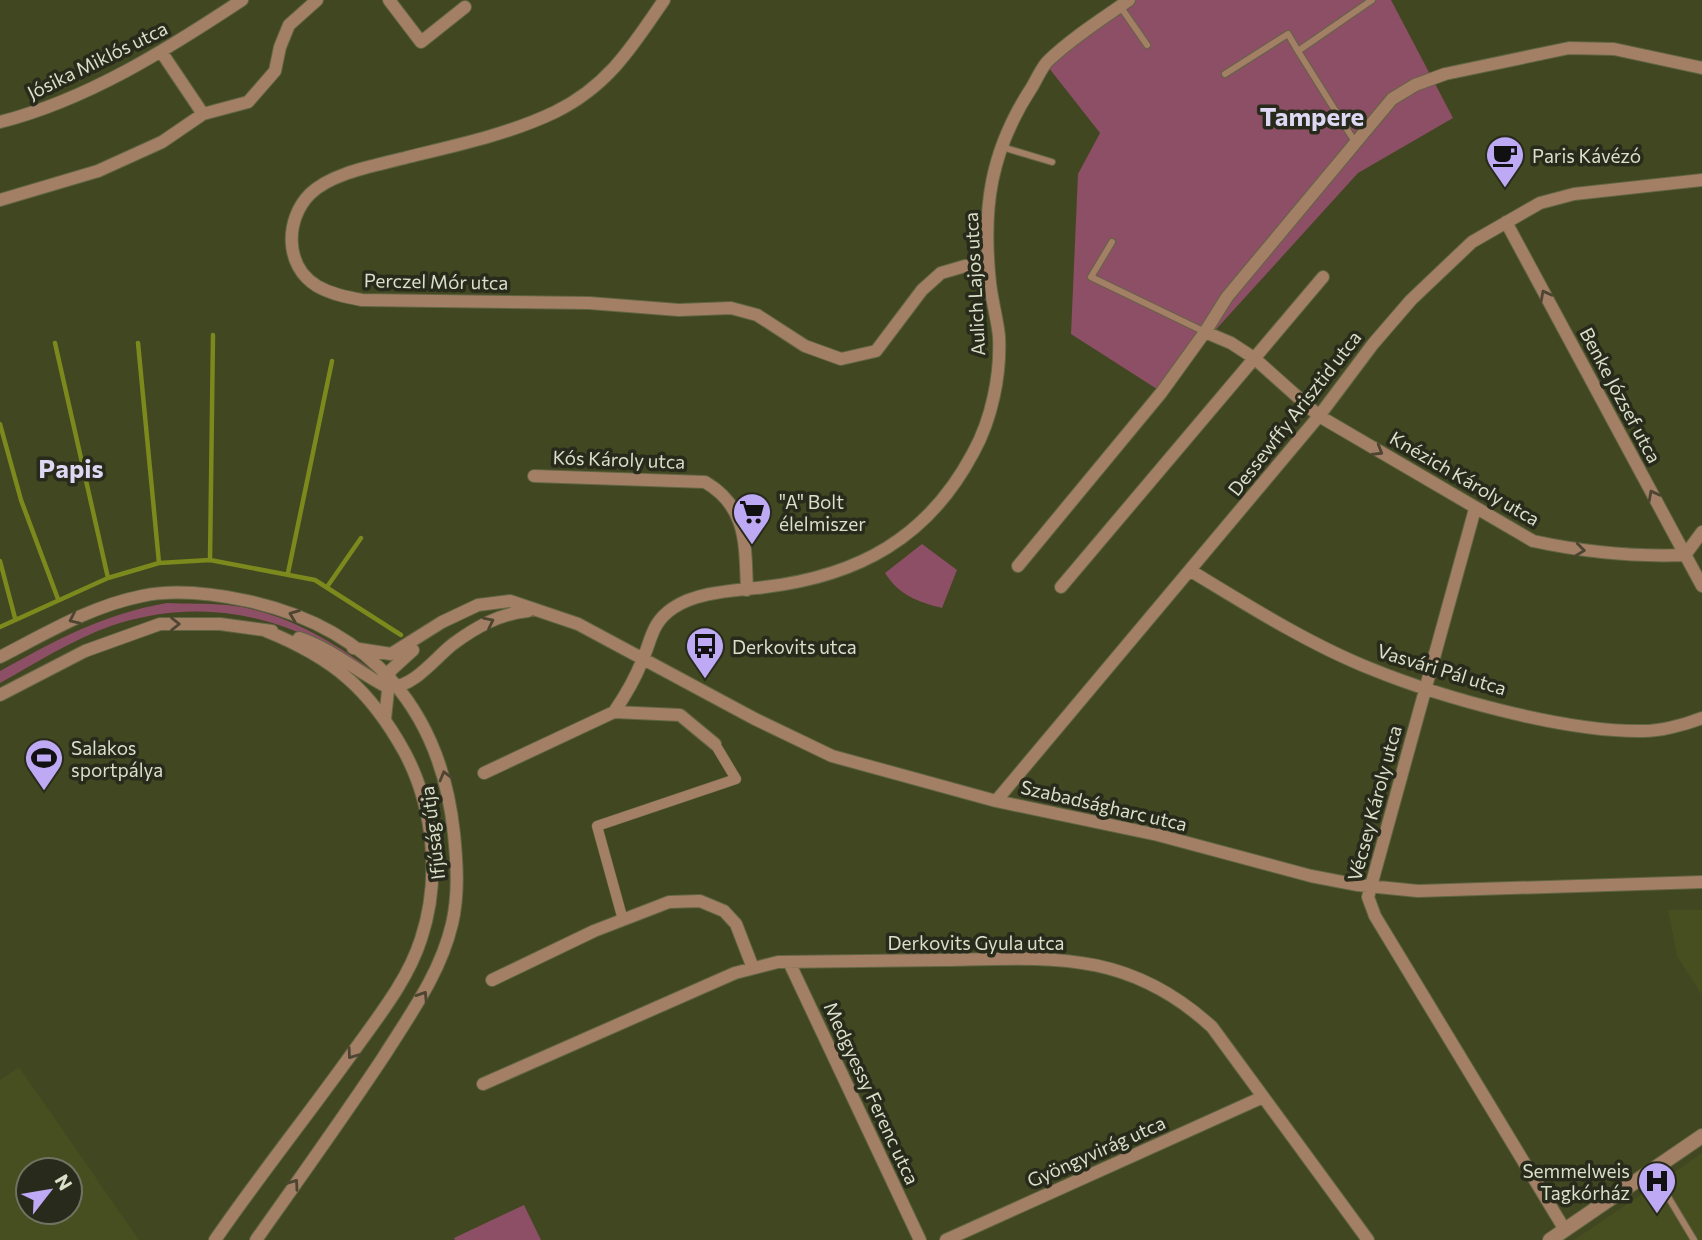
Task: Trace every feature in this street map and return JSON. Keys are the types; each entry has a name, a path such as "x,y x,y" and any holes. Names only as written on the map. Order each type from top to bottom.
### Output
{"street":[{"name":"Jósika Miklós utca","path":"0,122 29,114 162,53 242,0"},
{"path":"0,200 97,172 162,142 203,114 248,102 275,71 289,25 317,0"},
{"path":"389,0 421,42 465,7"},
{"name":"Perczel Mór utca","path":"664,0 619,65 596,87 556,111 499,134 375,166 334,180 311,193 297,211 290,230 292,250 300,270 315,285 337,295 362,300 589,303 679,310 731,308 757,315 805,346 841,359 876,351 922,290 941,273 965,266 988,265"},
{"name":"Aulich Lajos utca","path":"614,712 643,659 654,624 673,609 690,599 810,581 842,572 879,555 908,535 952,486 974,453 997,381 999,336 988,265 986,225 992,176 1000,146 1045,63 1125,3"},
{"path":"1018,566 1161,393 1227,297 1392,99 1415,85 1445,74 1569,48 1614,49 1702,68"},
{"path":"162,53 203,114"},
{"name":"Dessewffy Arisztid utca","path":"996,801 1320,416 1373,344 1411,300 1472,242 1540,203 1574,194 1702,180"},
{"name":"Benke József utca","path":"1506,222 1702,586"},
{"path":"1061,587 1323,277"},
{"name":"Knézich Károly utca","path":"1205,332 1231,343 1254,358 1320,416 1475,509 1534,541 1573,550 1640,556 1685,555"},
{"name":"Kós Károly utca","path":"534,476 705,482 722,492 734,507 742,526 747,590"},
{"name":"Vécsey Károly utca","path":"1475,509 1368,897 1375,916 1564,1230"},
{"path":"1685,555 1702,532"},
{"name":"Vasvári Pál utca","path":"1191,571 1252,608 1368,668 1426,687 1534,716 1599,729 1643,732 1702,718"},
{"name":"Ifjúság útja","path":"0,657 78,617 143,596 215,595 270,606 303,618 336,635 354,649 391,683 428,733 440,758 450,794 457,888 452,923 434,978 362,1089 256,1240"},
{"name":"Szabadságharc utca","path":"354,649 391,654 478,606 510,601 578,624 832,756 996,801 1158,835 1311,876 1370,887 1418,891 1702,882"},
{"name":"Szabadságharc utca","path":"391,683 481,625 507,613 532,610"},
{"name":"Szabadságharc utca","path":"391,683 394,666 458,615"},
{"name":"Ifjúság útja","path":"0,695 85,651 160,624 220,624 277,631 320,645 362,674 391,683"},
{"name":"Ifjúság útja","path":"215,1240 372,1026 410,966 421,939 433,878 426,810 412,767 386,719 366,693 340,670 306,647 266,631"},
{"path":"386,719 391,683"},
{"path":"484,773 614,712 680,715 715,744 736,779 597,826 623,920"},
{"path":"492,980 669,902 700,901 724,911 736,923 753,968"},
{"name":"Derkovits Gyula utca","path":"483,1084 735,972 753,968 789,962 1061,958 1120,971 1190,1007 1212,1027 1368,1240"},
{"name":"Medgyessy Ferenc utca","path":"789,962 920,1240"},
{"name":"Gyöngyvirág utca","path":"946,1240 1263,1097"},
{"path":"1550,1240 1702,1136"}],"lane":[{"path":"1298,51 1372,0"},
{"path":"1125,3 1147,45"},
{"path":"1225,74 1288,34 1355,143"},
{"path":"1000,146 1052,162"},
{"path":"1111,242 1091,277 1205,332"},
{"path":"1652,1170 1694,1240"}],"shaded area":[{"path":"1132,0 1391,0 1453,118 1358,173 1160,391 1071,334 1078,174 1100,133 1045,63"},
{"path":"922,544 957,570 942,608 910,596 896,587 885,573"},
{"path":"167,603 227,605 268,614 326,640 379,675 378,677 318,641 287,628 256,618 190,611 155,615 104,628 0,683 0,671 61,639 101,621"},
{"path":"1668,910 1702,910 1702,995 1677,956"},
{"path":"19,1067 81,1156 14,1156 14,1226 84,1226 84,1161 139,1240 0,1240 0,1080"},
{"name":"Semmelweis Tagkórház","path":"1702,1153 1702,1240 1574,1240 1648,1190"},
{"path":"524,1205 541,1240 454,1238"}],"waterway":[{"path":"210,560 213,335"},
{"path":"55,343 108,578"},
{"path":"138,343 159,563"},
{"path":"288,573 332,361"},
{"path":"0,424 21,500 58,599"},
{"path":"327,587 361,538"},
{"path":"0,627 108,578 159,563 210,560 315,580 401,635"},
{"path":"0,561 15,618"}],"place":[{"name":"Paris Kávézó","path":"1505,189"},
{"name":"\"A\" Bolt élelmiszer","path":"752,546"},
{"name":"Derkovits utca","path":"705,680"},
{"name":"Salakos sportpálya","path":"44,792"},
{"name":"Semmelweis Tagkórház","path":"1657,1215"}],"district":[{"name":"Tampere","path":"1312,115"},
{"name":"Papis","path":"71,467"}]}
